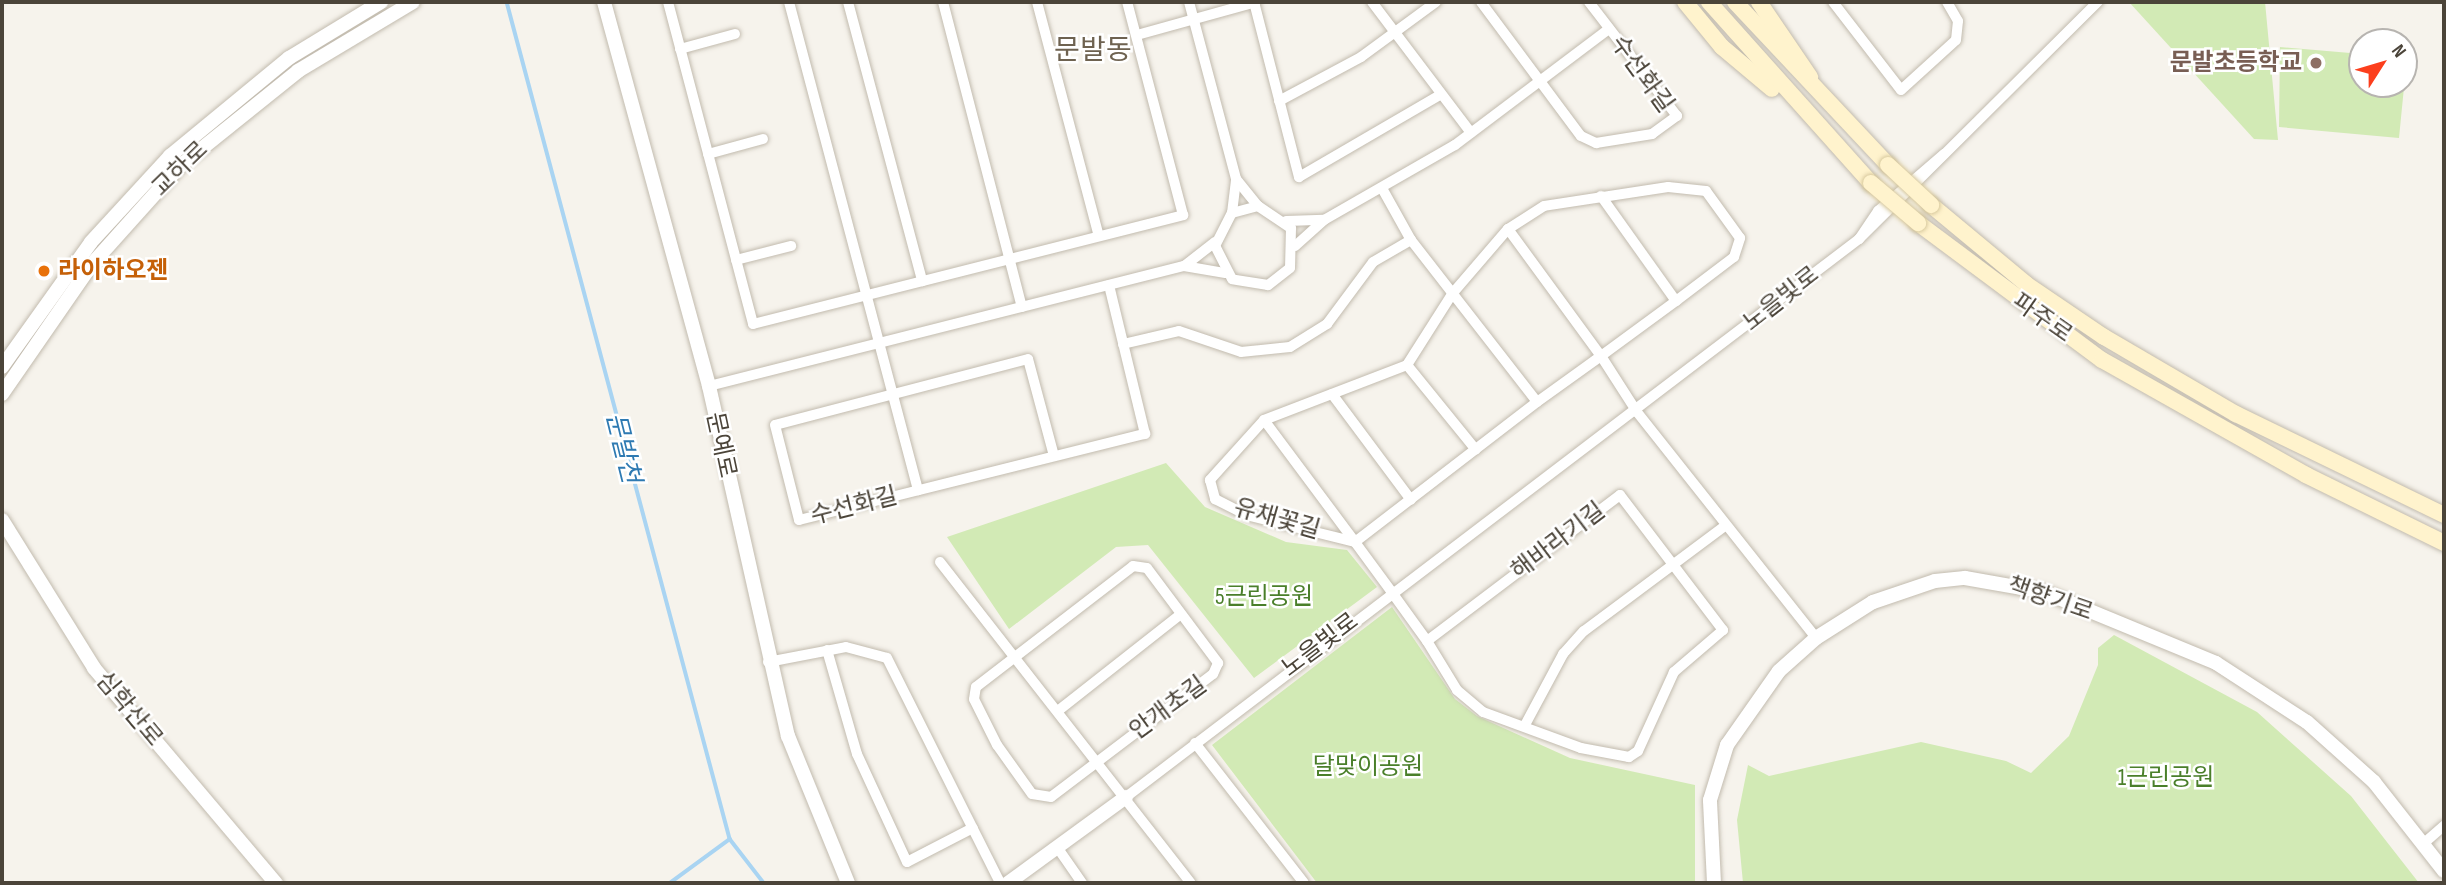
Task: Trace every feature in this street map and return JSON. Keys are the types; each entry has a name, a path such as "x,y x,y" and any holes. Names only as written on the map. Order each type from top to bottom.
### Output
{"main road":[{"path":"1685,2 1722,47 1815,125"},
{"name":"파주로","path":"1709,2 1815,125 1871,183 1918,223 2102,360 2306,475 2444,543"},
{"name":"파주로","path":"1735,2 1835,114 1931,205 2026,284 2104,337 2236,414 2444,515"},
{"path":"1759,2 1835,114"}],"street":[{"name":"교하로","path":"2,367 91,242 170,156 289,58 381,2"},
{"name":"교하로","path":"2,394 92,264 180,166 298,71 413,2"},
{"name":"문예로","path":"604,2 709,386 768,662 805,786 848,883"},
{"path":"668,2 753,324 1183,215 1127,2"},
{"name":"수선화길","path":"789,2 918,490"},
{"path":"848,2 922,281"},
{"path":"943,2 1022,307"},
{"path":"1037,2 1099,236"},
{"path":"709,386 1184,266 1215,242 1232,213 1236,179 1189,2"},
{"path":"1137,35 1255,2 1299,177 1440,95"},
{"path":"1372,2 1471,133"},
{"path":"1279,101 1395,32 1436,2"},
{"name":"수선화길","path":"1481,2 1589,141 1652,134 1677,116 1589,2"},
{"path":"1833,2 1901,90 1956,40 1958,21 1947,2"},
{"name":"노을빛로","path":"1008,883 1126,797 1391,591 1637,412 1858,239 1902,187 1944,154 2098,2"},
{"name":"수선화길","path":"1324,220 1383,190 1471,133 1609,29"},
{"path":"680,49 735,34"},
{"path":"708,154 763,139"},
{"path":"1236,179 1258,206 1286,220 1324,220"},
{"path":"1355,542 1412,500 1476,450 1537,402 1734,257 1740,238 1706,191 1668,187 1544,206 1508,229 1452,294 1407,365 1476,450"},
{"path":"1383,190 1411,240 1537,402"},
{"path":"1601,196 1676,301"},
{"path":"1232,213 1258,206"},
{"path":"1184,266 1225,273 1243,285 1268,285 1290,268 1295,246 1286,220"},
{"path":"1295,246 1324,220"},
{"path":"1508,229 1601,356 1637,412 1816,638"},
{"path":"1123,344 1179,331 1241,352 1290,346 1327,324 1373,262 1411,240"},
{"path":"1215,242 1225,273"},
{"path":"736,260 791,246"},
{"name":"수선화길","path":"1054,456 1028,359 892,392 775,425 799,520 1145,434 1109,285"},
{"name":"유채꽃길","path":"1355,542 1246,515 1215,499 1210,480 1264,420 1407,365"},
{"path":"1332,394 1412,500"},
{"name":"유채꽃길","path":"1264,420 1391,591"},
{"name":"해바라기길","path":"1391,591 1427,641 1457,690 1483,712 1525,725 1581,748 1629,757 1638,751 1674,672 1723,630 1620,495 1427,641"},
{"name":"심학산로","path":"2,520 94,668 276,883"},
{"path":"1525,725 1563,654 1584,631 1725,526"},
{"path":"940,562 1017,655 1191,883"},
{"name":"안개초길","path":"1133,566 1147,568 1218,663 1213,674 1051,797 1032,794 974,699 976,687 1017,655 1133,566"},
{"name":"책향기로","path":"1714,883 1710,800 1727,745 1779,671 1816,638 1873,602 1935,581 2003,580 2044,592 2216,663 2307,722 2374,782 2444,871"},
{"path":"1059,710 1181,614"},
{"path":"768,662 862,646 897,668 1000,883"},
{"path":"827,650 857,754 907,862 973,828"},
{"path":"1195,743 1304,883"},
{"path":"2423,844 2444,826"},
{"path":"1057,847 1082,883"}],"green space":[{"path":"2129,2 2265,2 2278,140 2254,139"},
{"path":"2280,47 2348,53 2348,98 2403,98 2399,138 2279,127"},
{"name":"5근린공원","path":"1166,463 1205,507 1286,542 1347,550 1377,587 1254,678 1148,545 1116,547 1009,629 947,537"},
{"name":"달맞이공원","path":"1392,607 1455,699 1477,716 1570,758 1695,785 1695,883 1317,883 1212,745"},
{"name":"1근린공원","path":"2114,635 2257,712 2351,796 2419,883 1743,883 1737,820 1748,765 1769,776 1921,742 2006,761 2031,773 2069,736 2098,665 2098,648"}],"waterway":[{"name":"문발천","path":"507,2 730,839 764,883"},
{"path":"670,883 730,839"}],"place":[{"name":"문발초등학교","path":"2316,63"},
{"name":"라이하오젠","path":"44,271"}],"district":[{"name":"문발동","path":"1093,51"}]}
